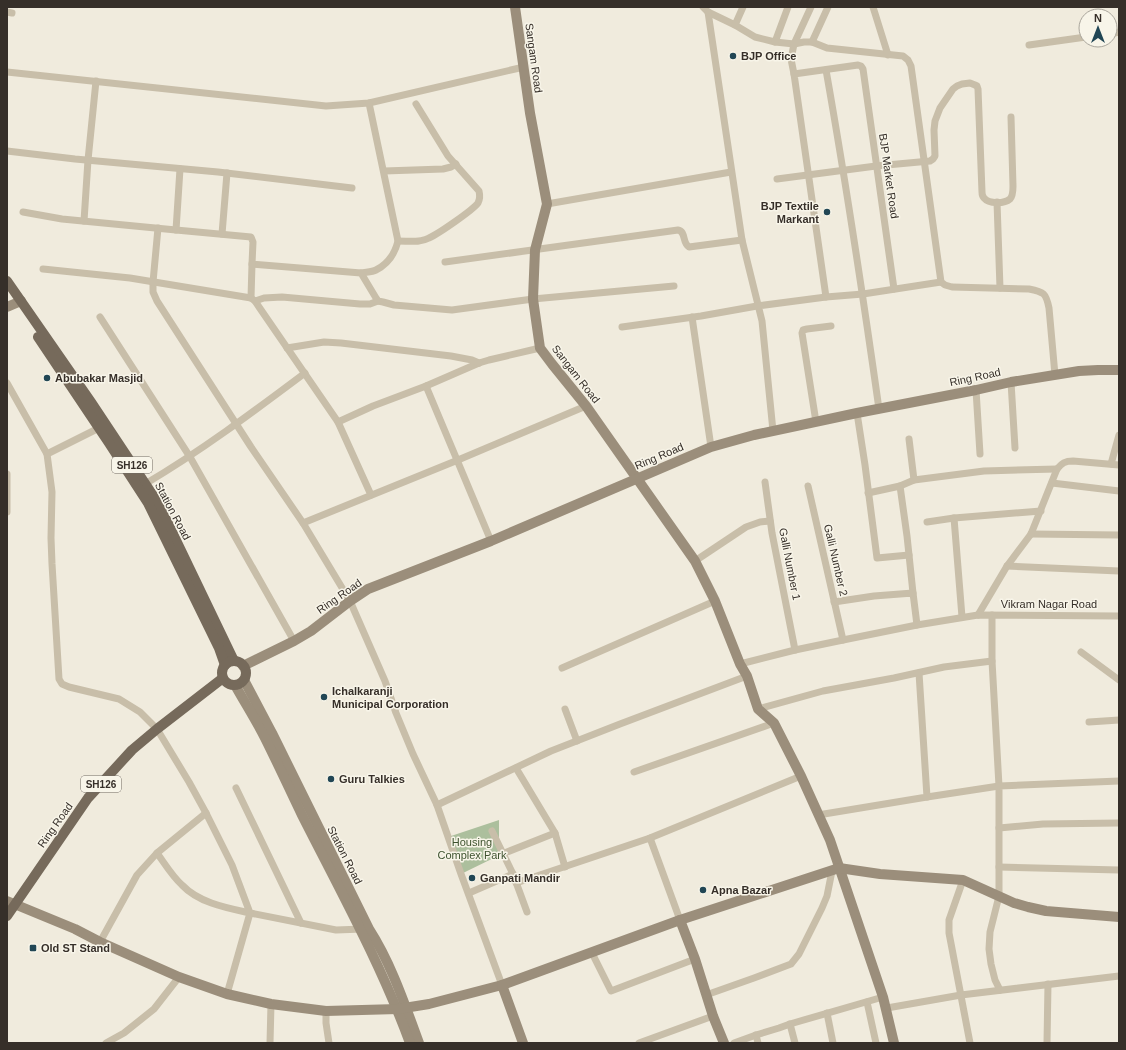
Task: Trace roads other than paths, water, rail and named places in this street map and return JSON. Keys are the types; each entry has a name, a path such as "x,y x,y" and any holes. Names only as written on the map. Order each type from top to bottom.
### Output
{"main road":[{"name":"Sangam Road","path":"516,7 530,113 547,204 535,250 533,299 540,348 586,406 695,561 714,600 740,664 747,676 758,709"},
{"name":"Station Road","path":"7,281 14,304 91,402 161,509 234,664"},
{"name":"Station Road","path":"7,292 148,503 219,648 234,664"},
{"name":"Ring Road","path":"234,664 294,641 311,631 368,589 491,541 711,447 754,435 1011,382 1055,374 1098,370 1119,370"},
{"path":"234,664 222,669 222,678 230,685 240,683"},
{"name":"SH126","path":"234,664 245,670 246,676 240,683"},
{"name":"Ring Road","path":"7,916 11,903 88,798 132,750 156,729 222,678"},
{"name":"Station Road","path":"240,683 272,733 364,929 383,976 419,1043"},
{"path":"758,709 774,723 801,776 830,840 836,869 887,1008 894,1043"},
{"path":"11,903 75,929 100,942 179,977 226,994 271,1004 326,1011 402,1009 429,1004 502,985 680,920 836,869 963,880 1014,903 1028,907 1046,911 1119,917"},
{"path":"680,920 713,1016 724,1043"},
{"path":"502,985 523,1043"},
{"name":"Station Road","path":"402,1009 410,1043"}],"street":[{"path":"735,25 743,7"},
{"path":"775,42 788,7"},
{"path":"811,7 794,44 791,59 826,297"},
{"path":"812,42 828,7"},
{"path":"873,7 888,55"},
{"path":"706,10 755,36 775,42 794,44 812,42 818,46 827,48 903,56 908,60 911,66 941,282"},
{"path":"706,10 742,240 757,306 762,321 773,431"},
{"path":"1029,45 1078,38"},
{"name":"BJP Market Road","path":"826,70 858,65 863,69 894,289"},
{"path":"7,72 326,106 370,103 524,67"},
{"path":"794,74 826,70 844,171 879,409"},
{"path":"84,221 88,160 96,81"},
{"path":"777,179 876,166 930,161 935,156 934,130 935,121 940,108 956,86 970,83 977,86 978,90 983,196 990,202 1005,201 1010,199 1012,193 1011,117"},
{"path":"252,264 360,273 375,270 389,261 396,250 398,241 370,103"},
{"path":"398,241 421,241 430,238 459,220 477,205 480,196 479,191 448,156 416,104"},
{"path":"7,151 227,173 352,188"},
{"path":"384,171 443,169 456,164"},
{"path":"176,230 180,169"},
{"path":"547,204 731,172"},
{"path":"222,234 227,173"},
{"path":"997,202 1000,288"},
{"path":"22,212 62,219 250,236 253,242 253,300 338,422 371,495"},
{"path":"158,228 153,282 153,292 157,301 303,523 350,601 385,681 413,754 438,805 461,874 502,985"},
{"path":"445,262 678,230 682,232 685,244 688,247 742,240"},
{"path":"43,269 130,278 253,300 282,297 360,304 370,304 378,301 394,305 452,310 533,299 674,286"},
{"path":"360,273 378,301"},
{"path":"622,327 757,306 863,294 941,282 944,285 952,287 1029,289 1039,291 1044,294 1047,299 1055,374"},
{"path":"100,317 190,457 294,641"},
{"path":"692,317 711,447"},
{"path":"816,422 802,334 803,330 807,328 831,326"},
{"path":"287,348 324,342 341,343 450,356 472,360 479,363"},
{"path":"338,422 373,406 426,386 479,363 540,348"},
{"path":"145,484 190,457 305,373"},
{"path":"1011,382 1015,448"},
{"path":"7,383 47,454 52,492 52,558 59,680 62,684 69,687 119,699 140,712 156,729 189,782 206,813 232,865 250,914 226,994"},
{"path":"426,386 491,541"},
{"path":"976,390 980,454"},
{"path":"303,523 586,406"},
{"path":"857,413 866,465 868,493 877,558 909,555"},
{"path":"47,454 99,428"},
{"path":"1111,464 1119,435"},
{"path":"909,439 914,480"},
{"path":"978,615 1007,566 1031,534 1057,469 1066,461 1119,465"},
{"path":"868,493 900,486 914,480 984,471 1057,469"},
{"path":"7,475 7,512"},
{"name":"Galli Number 1","path":"765,482 770,521 795,650"},
{"path":"1052,483 1119,491"},
{"name":"Galli Number 2","path":"808,486 843,640"},
{"path":"900,486 907,536 916,626"},
{"path":"927,522 954,518 1041,511"},
{"path":"954,518 962,617"},
{"path":"695,561 746,527 760,522 770,521"},
{"path":"1031,534 1119,536"},
{"path":"1007,566 1119,571"},
{"path":"834,602 874,596 913,593"},
{"path":"562,668 714,600"},
{"name":"Vikram Nagar Road","path":"740,664 795,650 962,617 978,615 1119,616"},
{"path":"992,615 992,661 999,786 999,896 990,932 989,949 991,964 1000,990"},
{"path":"1081,652 1119,680"},
{"path":"758,709 823,691 944,667 992,661"},
{"path":"919,673 927,797"},
{"path":"438,805 551,751 747,676"},
{"path":"566,709 577,741"},
{"path":"1089,722 1119,720"},
{"path":"634,772 774,723"},
{"path":"516,768 555,833 565,868"},
{"path":"516,883 565,868 650,838 801,776"},
{"path":"818,815 999,786 1119,781"},
{"path":"236,788 302,923"},
{"path":"100,942 137,875 156,853 206,813"},
{"path":"999,828 1043,824 1119,823"},
{"path":"492,831 513,874 527,912"},
{"path":"502,854 555,833"},
{"path":"650,838 680,920"},
{"path":"156,853 182,886 211,903 250,914 336,930 364,929"},
{"path":"999,867 1119,870"},
{"path":"706,995 791,964 799,954 827,896 836,869"},
{"path":"469,893 513,874"},
{"path":"963,880 949,920 949,933 970,1043"},
{"path":"592,953 611,991 695,960"},
{"path":"887,1008 961,995 1119,976"},
{"path":"106,1043 124,1033 154,1009 179,977"},
{"path":"1047,1043 1048,984"},
{"path":"734,1043 790,1024 883,998"},
{"path":"867,1002 876,1043"},
{"path":"270,1043 271,1004"},
{"path":"326,1011 329,1043"},
{"path":"827,1013 833,1043"},
{"path":"639,1043 713,1016"},
{"path":"790,1024 795,1043"},
{"path":"756,1035 758,1043"}],"place":[{"name":"BJP Office","path":"733,56"},
{"name":"BJP Textile Markant","path":"827,212"},
{"name":"Abubakar Masjid","path":"47,378"},
{"name":"Ichalkaranji Municipal Corporation","path":"324,697"},
{"name":"Guru Talkies","path":"331,779"},
{"name":"Ganpati Mandir","path":"472,878"},
{"name":"Apna Bazar","path":"703,890"},
{"name":"Old ST Stand","path":"33,948"}],"park label":[{"name":"Housing Complex Park","path":"472,848"}]}
